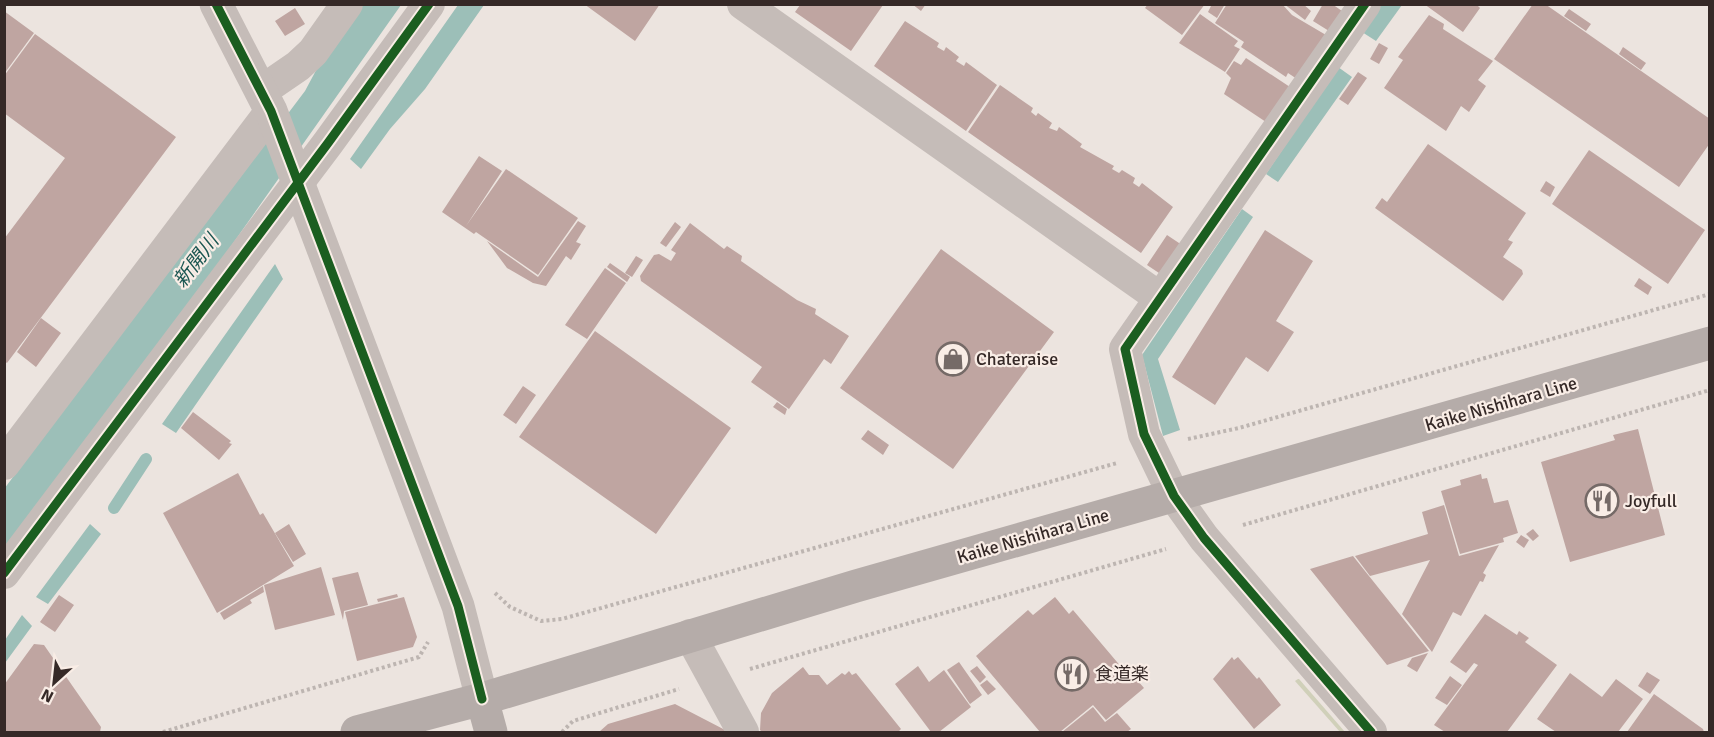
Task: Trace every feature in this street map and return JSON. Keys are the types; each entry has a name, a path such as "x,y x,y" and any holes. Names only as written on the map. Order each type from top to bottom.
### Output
{"main road":[{"name":"Kaike Nishihara Line","path":"357,732 482,699 690,635 1710,343"},
{"path":"482,699 491,732"}],"street":[{"path":"216,4 269,107 298,181 458,606 482,699"},
{"path":"4,464 298,66 313,52 346,4"},
{"path":"4,573 429,4"},
{"path":"743,4 1160,298"},
{"path":"1365,4 1125,349 1144,434 1174,496 1204,538 1371,732"},
{"path":"690,635 743,732"}],"path":[{"path":"1177,441 1239,428 1710,294"},
{"path":"1243,525 1710,390"},
{"path":"491,582 496,596 510,607 541,621 562,619 1129,460"},
{"path":"562,732 573,721 1167,548"},
{"path":"562,619 564,626"},
{"path":"164,732 419,657 428,642 427,631"},
{"path":"389,666 391,674"},
{"path":"587,707 590,716"}],"green space":[{"path":"1299,679 1345,732 1340,732 1295,681"}],"water":[{"name":"新開川","path":"360,5 401,5 191,303 5,551 4,489 305,91 321,61"},
{"path":"458,5 484,5 425,89 390,129 361,169 350,159"},
{"path":"1381,5 1402,5 1376,41 1362,32"},
{"path":"1338,67 1352,77 1278,182 1266,174"},
{"path":"1242,209 1253,217 1158,359 1180,430 1163,436 1142,355"},
{"path":"275,264 283,279 176,433 162,424"},
{"path":"90,524 101,534 48,604 36,597"},
{"path":"22,615 32,626 5,663 5,640"}],"building":[{"path":"584,4 660,4 635,41"},
{"path":"912,4 926,4 921,11"},
{"path":"1148,4 1205,4 1182,35 1145,8"},
{"path":"1212,4 1225,4 1217,18 1208,12"},
{"path":"1227,4 1282,4 1292,15 1326,35 1297,79 1288,73 1286,77 1241,47 1244,42 1215,23"},
{"path":"1284,4 1303,4 1311,11 1305,20"},
{"path":"1323,4 1332,4 1342,11 1329,31 1313,21"},
{"path":"1424,4 1476,4 1480,8 1463,32"},
{"path":"1533,4 1545,4 1710,119 1710,143 1679,187 1494,59"},
{"path":"800,5 883,5 851,51 795,12"},
{"path":"295,8 305,24 285,36 275,21"},
{"path":"1569,9 1591,24 1586,31 1564,16"},
{"path":"4,11 34,33 4,74"},
{"path":"1200,14 1238,41 1234,46 1240,49 1225,72 1179,43"},
{"path":"1429,15 1444,24 1443,29 1493,61 1478,80 1486,86 1469,112 1461,106 1446,131 1384,88 1403,60 1398,57"},
{"path":"905,21 939,43 937,47 944,51 946,47 959,57 956,61 964,66 966,62 997,85 966,131 874,66"},
{"path":"35,34 176,137 7,363 4,361 4,239 65,158 4,113 4,76"},
{"path":"1379,43 1388,48 1379,64 1370,59"},
{"path":"1623,47 1646,63 1641,70 1619,54"},
{"path":"1246,58 1290,87 1266,122 1224,94 1231,78 1226,73 1234,61 1241,65"},
{"path":"1358,72 1367,78 1348,105 1339,99"},
{"path":"1000,85 1033,108 1031,112 1036,116 1038,113 1052,123 1049,128 1057,131 1059,127 1082,144 1080,147 1114,166 1112,169 1119,173 1122,170 1135,178 1133,183 1139,187 1142,183 1173,207 1141,253 968,132"},
{"path":"1428,144 1526,213 1508,240 1513,242 1503,257 1522,270 1523,274 1503,301 1375,208 1382,198 1387,202"},
{"path":"1589,150 1705,230 1668,284 1552,204"},
{"path":"479,156 502,171 466,226 506,169 578,218 538,275 476,232 474,234 442,212"},
{"path":"1546,181 1555,187 1550,197 1540,191"},
{"path":"578,221 586,226 576,242 581,244 571,260 566,256 546,286 533,283 507,268 487,241 538,277"},
{"path":"675,222 681,227 666,247 660,243"},
{"path":"690,223 724,249 727,246 742,256 741,261 797,300 816,309 815,314 849,336 831,364 824,359 789,409 751,382 762,367 641,281 640,276 654,255 659,254 671,261 676,253 671,250"},
{"path":"1265,230 1313,261 1276,321 1294,332 1268,372 1246,357 1215,405 1172,377"},
{"path":"1167,235 1182,245 1162,275 1147,265"},
{"path":"941,249 1054,332 953,469 840,388"},
{"path":"636,256 643,260 632,277 625,273"},
{"path":"610,263 630,277 627,282 607,267"},
{"path":"605,268 626,283 587,339 565,325"},
{"path":"1639,278 1652,287 1648,295 1634,286"},
{"path":"41,318 61,333 36,367 17,352"},
{"path":"595,331 731,428 656,534 519,437"},
{"path":"523,386 536,395 516,424 503,415"},
{"path":"777,402 787,409 785,415 773,407"},
{"path":"193,412 231,441 229,443 232,444 219,460 181,428"},
{"path":"1638,429 1665,535 1570,562 1541,462 1615,440 1613,435"},
{"path":"868,430 889,445 883,455 861,439"},
{"path":"238,473 260,515 263,513 294,566 217,613 163,513"},
{"path":"1481,474 1482,479 1487,478 1494,503 1508,500 1518,533 1503,538 1504,542 1460,554 1441,491 1461,485 1460,480"},
{"path":"1444,505 1459,556 1499,545 1483,573 1486,575 1483,582 1480,581 1461,616 1453,612 1432,652 1402,614 1430,560 1370,576 1355,556 1428,534 1422,512"},
{"path":"289,524 306,554 293,562 275,533"},
{"path":"1533,529 1539,536 1533,541 1526,534"},
{"path":"1521,535 1529,540 1524,548 1516,542"},
{"path":"1353,556 1429,651 1387,665 1310,569"},
{"path":"321,567 335,615 275,630 264,585"},
{"path":"358,572 368,605 344,611 343,620 332,578"},
{"path":"263,586 264,592 250,600 252,603 224,620 220,613"},
{"path":"397,594 398,597 378,602 377,599"},
{"path":"59,595 74,605 55,632 40,622"},
{"path":"404,597 417,637 413,647 357,661 345,612"},
{"path":"1055,597 1069,614 1073,610 1128,675 1131,673 1144,688 1106,720 1093,705 1060,732 1040,732 976,656 1028,610 1033,615"},
{"path":"1485,614 1517,635 1519,631 1529,638 1525,642 1557,665 1507,732 1445,732 1434,725 1478,665 1474,663 1466,673 1450,662"},
{"path":"34,644 44,645 101,727 100,732 4,732 4,685"},
{"path":"1428,653 1417,672 1407,666 1412,658"},
{"path":"1232,657 1234,660 1238,657 1257,679 1259,677 1281,705 1254,729 1213,679"},
{"path":"959,662 982,695 970,704 947,670"},
{"path":"918,666 929,682 944,670 971,707 939,732 931,732 895,684"},
{"path":"977,666 986,677 980,683 970,671"},
{"path":"803,667 809,675 819,675 827,685 842,673 845,675 849,671 852,675 856,673 901,729 898,732 762,732 760,730 761,713 772,693"},
{"path":"1647,672 1660,680 1650,694 1638,686"},
{"path":"1570,673 1602,697 1616,679 1643,699 1618,732 1556,732 1537,719"},
{"path":"1450,676 1462,685 1447,705 1435,698"},
{"path":"987,680 996,689 988,695 980,685"},
{"path":"1654,694 1703,729 1704,732 1627,732"},
{"path":"675,704 729,732 599,732 608,724"},
{"path":"1093,707 1105,722 1117,713 1131,729 1127,732 1062,732"}],"waterway":[{"path":"114,508 146,459"}],"cycle path":[{"path":"216,4 271,111 458,606 482,699"},
{"path":"4,573 328,143 429,4"},
{"path":"1365,4 1125,349 1144,434 1174,496 1204,538 1371,732"}],"place":[{"name":"Chateraise","path":"953,359"},
{"name":"Joyfull","path":"1602,501"},
{"name":"食道楽","path":"1072,674"}]}
